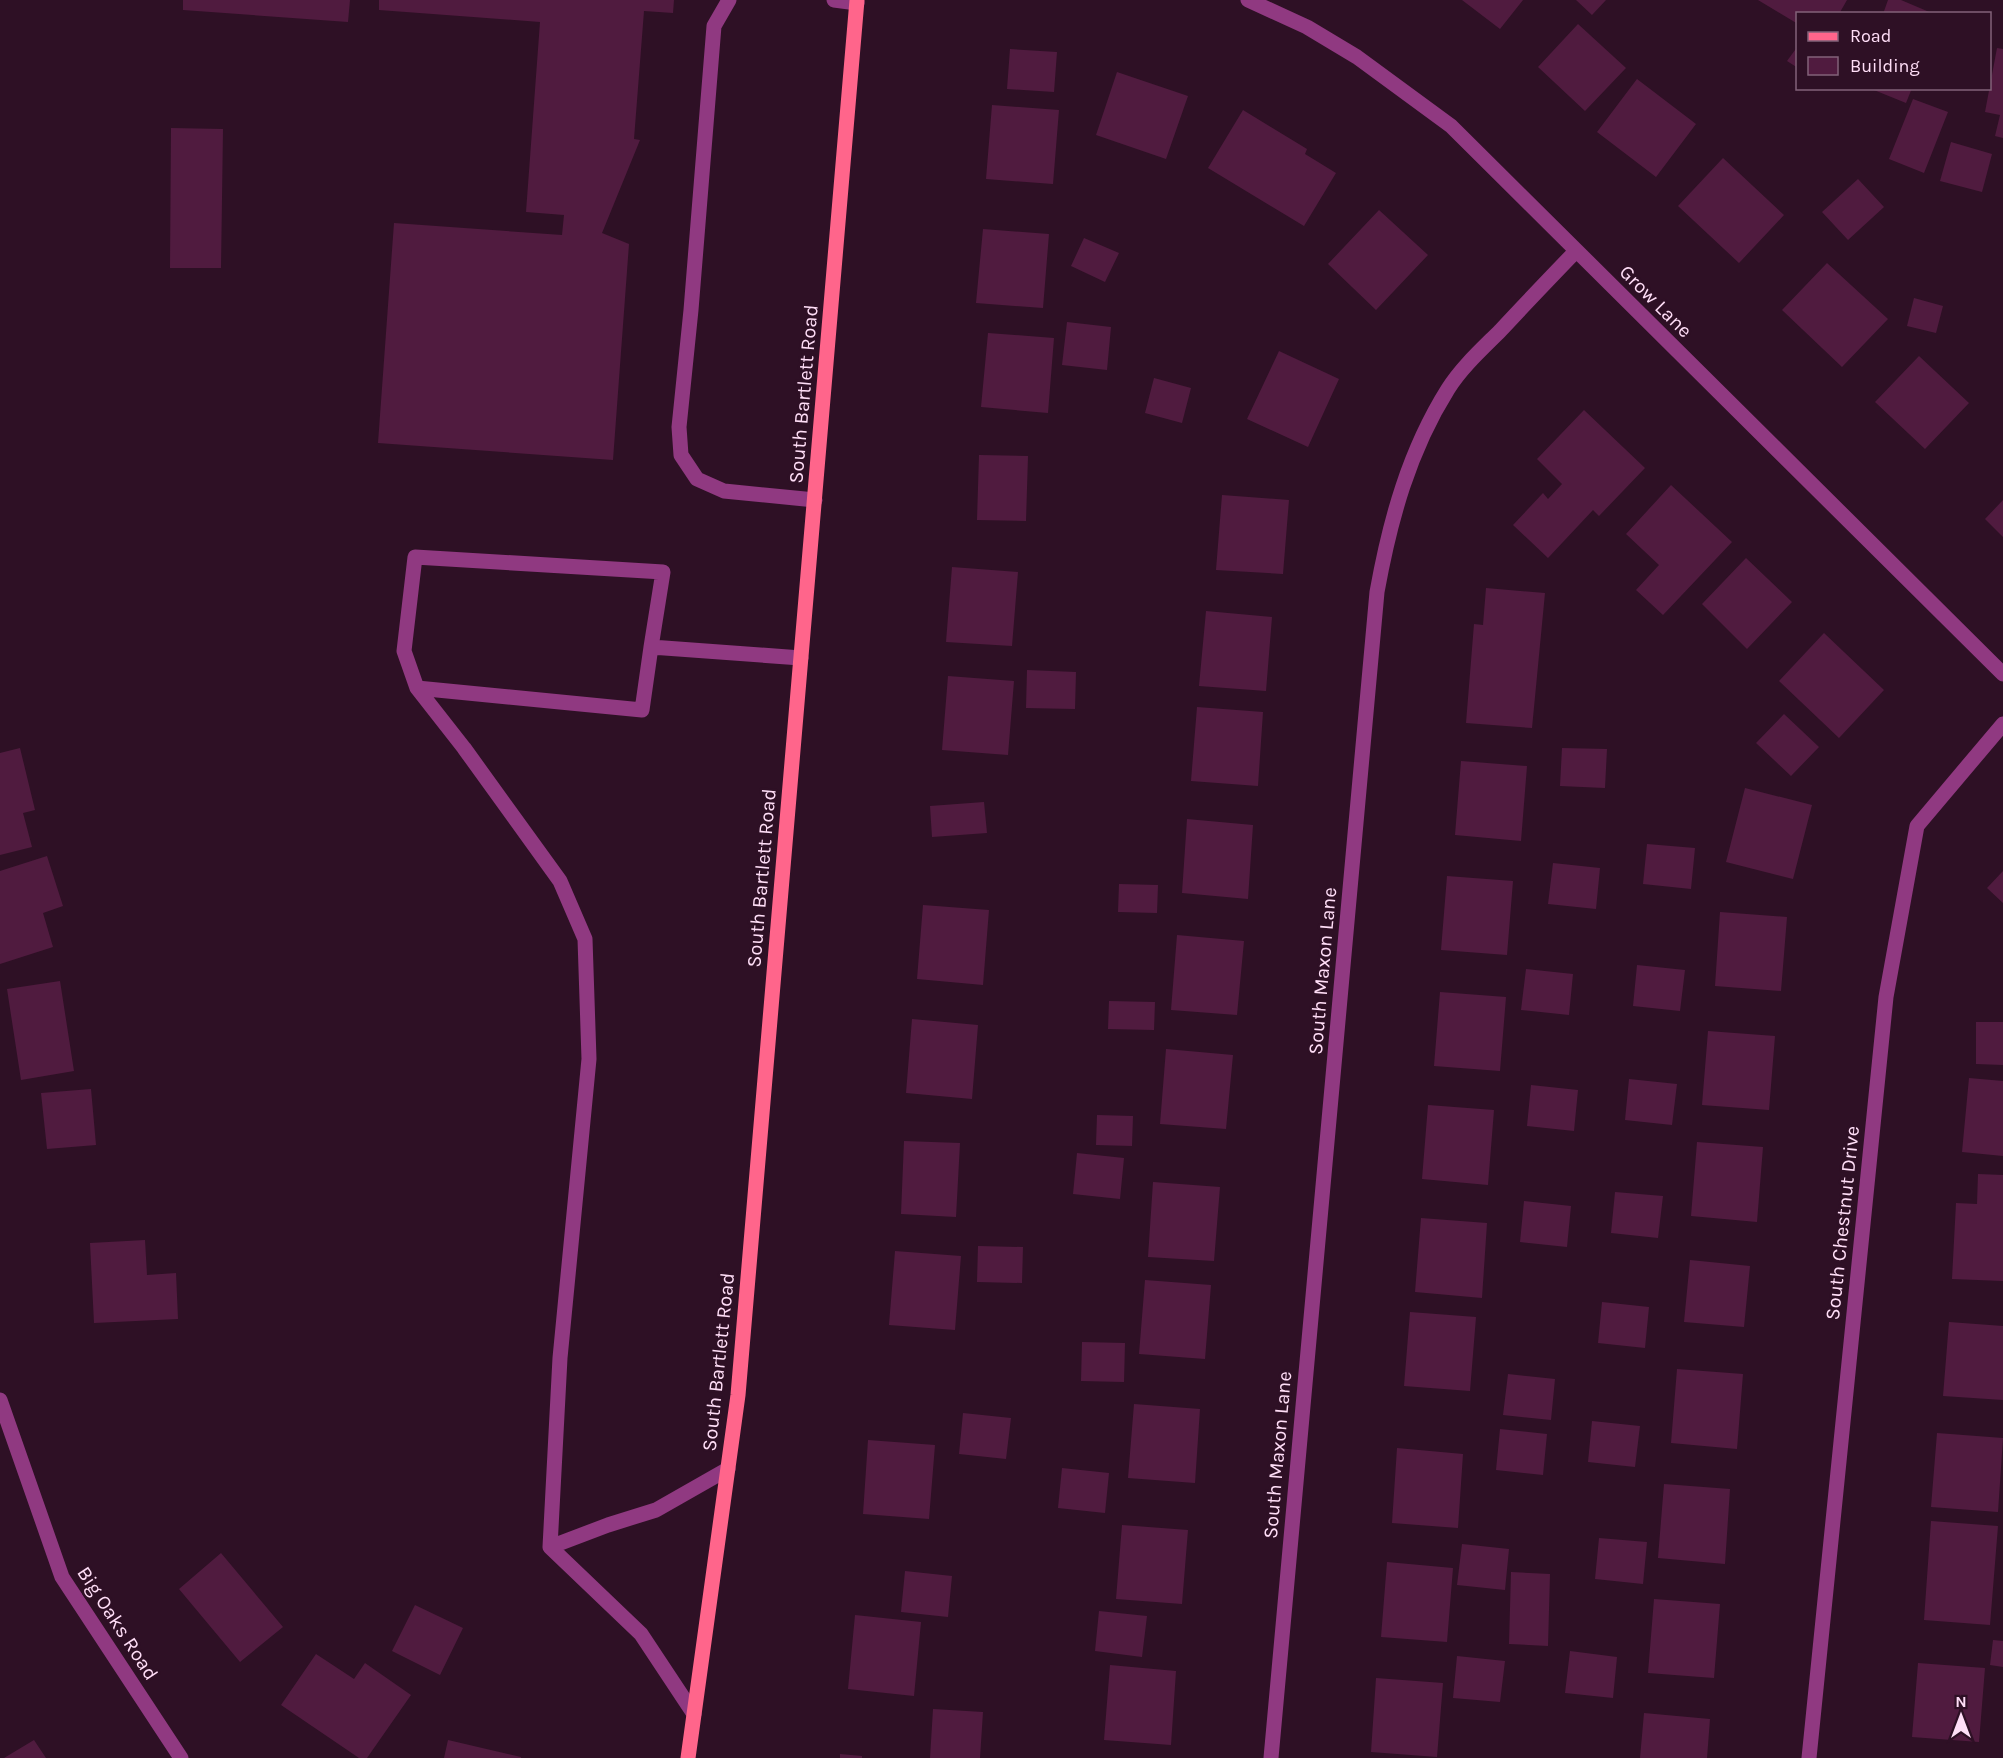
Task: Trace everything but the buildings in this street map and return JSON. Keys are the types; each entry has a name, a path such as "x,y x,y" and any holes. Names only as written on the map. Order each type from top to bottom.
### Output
{"main road":[{"name":"South Bartlett Road","path":"688,1758 738,1395 857,1"}],"street":[{"path":"729,0 714,26 679,427 681,455 697,479 724,491 815,500"},
{"path":"834,0 857,1"},
{"name":"Grow Lane","path":"1248,0 1307,27 1357,57 1452,126 2003,674"},
{"name":"South Maxon Lane","path":"1271,1758 1377,592 1387,540 1401,489 1416,449 1449,388 1471,360 1576,251"},
{"path":"417,688 642,710 663,572 415,557 404,651 417,688 464,748 560,881 585,939 589,1059 560,1358 550,1547 641,1634 694,1714"},
{"path":"651,647 801,658"},
{"name":"South Chestnut Drive","path":"1809,1758 1886,997 1917,826 2003,724"},
{"name":"Big Oaks Road","path":"0,1400 62,1577 181,1758"},
{"path":"550,1547 656,1510 728,1469"}]}
